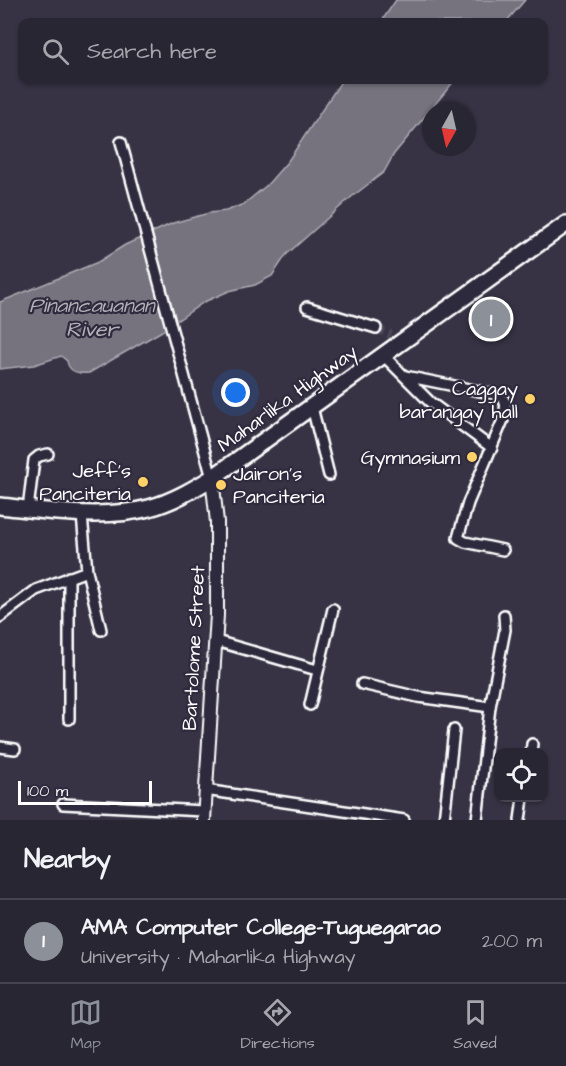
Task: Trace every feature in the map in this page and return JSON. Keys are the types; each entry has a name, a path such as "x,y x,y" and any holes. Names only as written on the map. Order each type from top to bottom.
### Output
{"main road":[{"name":"Maharlika Highway","path":"0,506 82,514 148,508 181,496 212,478 382,356 395,341 566,224"}],"street":[{"path":"121,142 212,478"},
{"path":"307,307 376,328"},
{"path":"382,356 405,375 430,402 492,448"},
{"path":"405,375 500,395 504,398 506,408 492,448 468,503 458,538 465,542 503,550"},
{"path":"312,407 329,475"},
{"path":"28,509 34,460 48,454"},
{"name":"Bartolome Street","path":"204,815 216,640 217,522 212,478"},
{"path":"82,514 87,571 100,630"},
{"path":"0,616 36,590 87,571"},
{"path":"69,577 69,719"},
{"path":"310,705 333,609"},
{"path":"477,820 490,707 505,630 504,615"},
{"path":"216,640 317,670"},
{"path":"363,684 418,697 490,707"},
{"path":"444,820 454,730"},
{"path":"0,747 15,749"},
{"path":"205,790 404,820"},
{"path":"519,820 522,802"},
{"path":"63,804 204,815"}],"water":[{"path":"396,0 525,0 509,18 384,18"},
{"name":"Pinancauanan River","path":"339,84 452,84 437,102 422,102 422,120 394,154 384,172 349,199 286,255 272,276 255,285 229,291 204,302 162,331 89,373 78,373 72,370 61,356 34,365 0,369 0,302 98,262 125,245 173,223 209,213 226,211 244,204 267,185 288,161"}],"pier":[{"path":"150,230 176,325 165,332 139,235"}],"tunnel":[{"path":"376,328 391,335"}],"place":[{"name":"AMA Computer College-Tuguegarao","path":"491,319"},
{"name":"Caggay barangay hall","path":"530,399"},
{"name":"Gymnasium","path":"472,457"},
{"name":"Jeff's Panciteria","path":"143,482"},
{"name":"Jairon's Panciteria","path":"221,485"}]}
